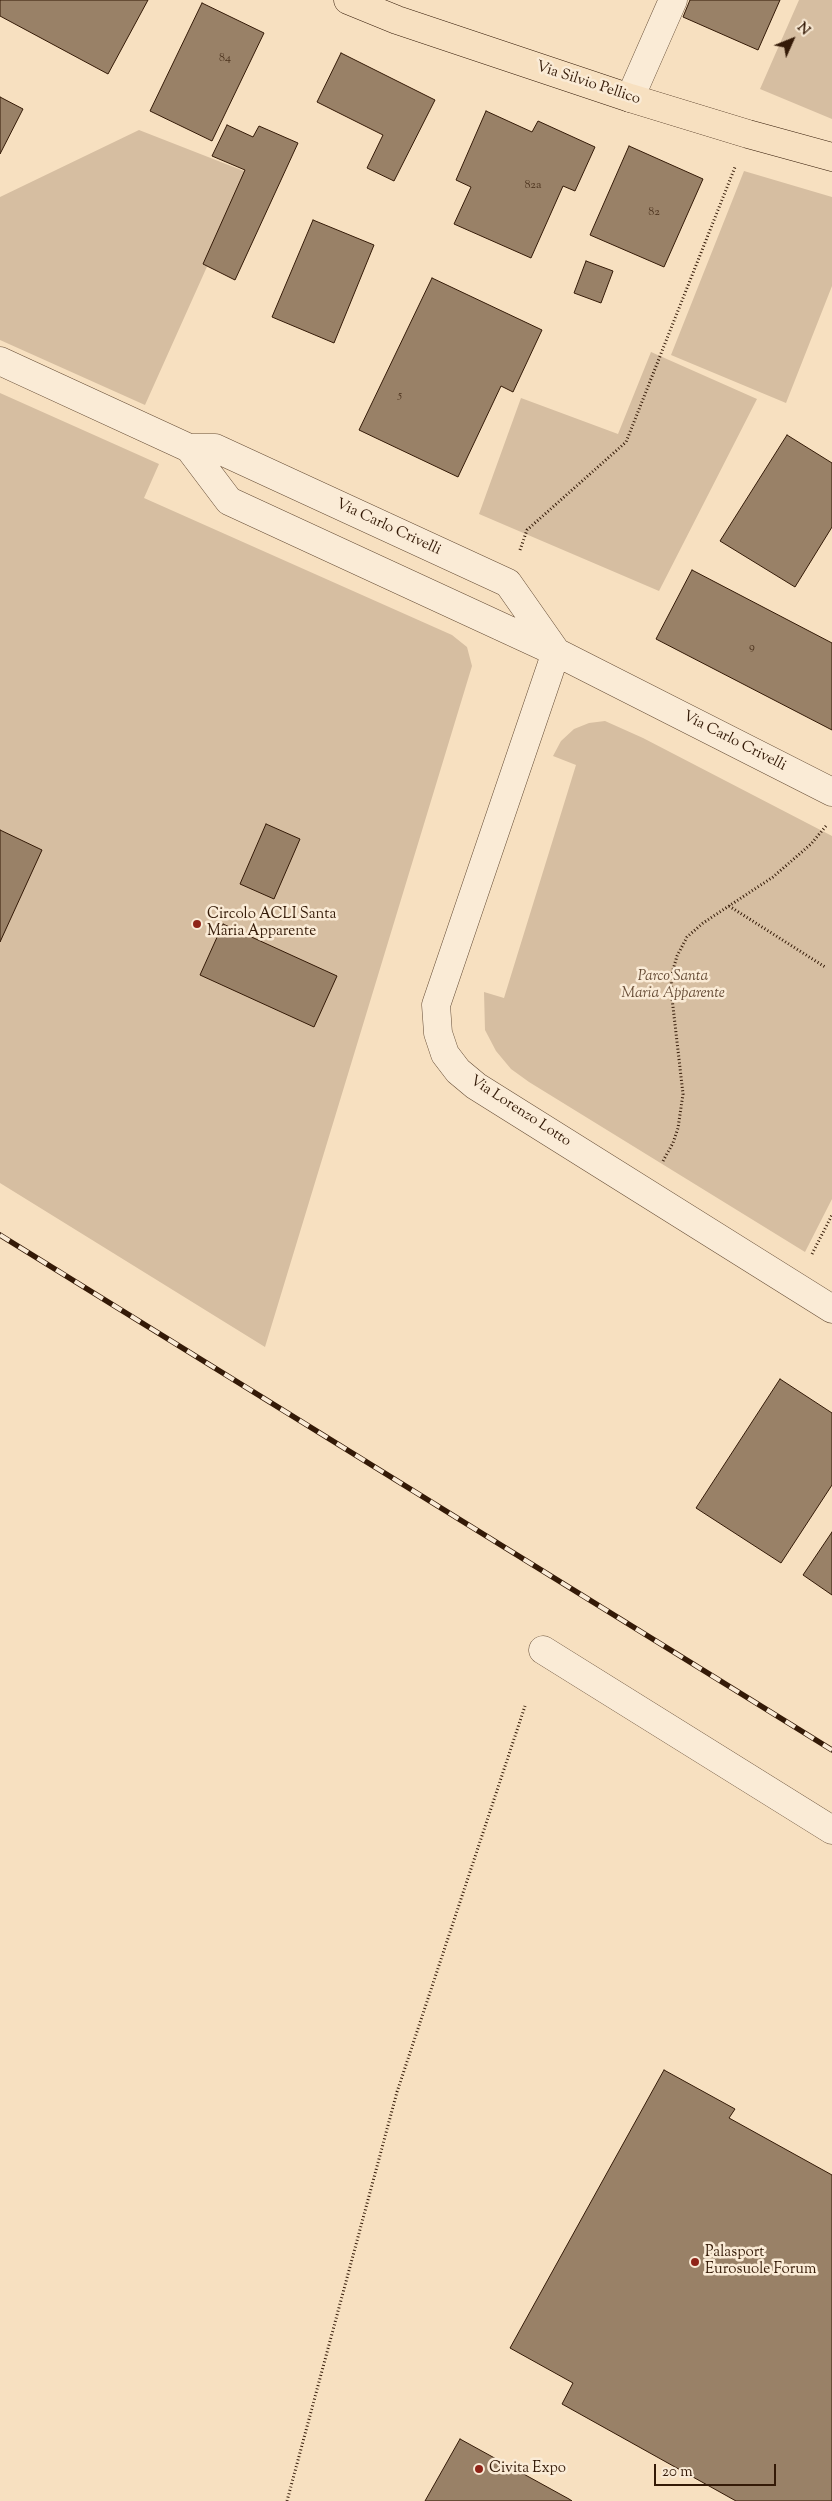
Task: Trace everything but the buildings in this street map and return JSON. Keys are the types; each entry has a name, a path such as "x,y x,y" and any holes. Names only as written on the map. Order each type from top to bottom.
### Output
{"main road":[{"name":"Via Silvio Pellico","path":"348,0 397,20 630,98 832,157"}],"street":[{"path":"630,98 673,0"},
{"name":"Via Carlo Crivelli","path":"0,361 189,448 215,448 508,583 556,652"},
{"name":"Via Carlo Crivelli","path":"189,448 229,501 556,652 832,792"},
{"name":"Via Lorenzo Lotto","path":"556,652 436,1005 438,1033 445,1054 458,1072 476,1086 832,1309"},
{"path":"543,1650 832,1830"}],"path":[{"path":"508,583 527,530 626,442 738,160"},
{"path":"662,1164 673,1143 678,1128 682,1094 680,1057 673,1019 671,977 677,956 687,937 703,923 780,871 811,844 826,826"},
{"path":"729,906 825,967"},
{"path":"807,1263 832,1215"},
{"path":"287,2501 397,2092 525,1706"}],"green space":[{"path":"799,0 832,0 832,119 760,89"},
{"path":"139,130 249,173 145,405 0,340 0,197"},
{"path":"744,171 832,197 832,286 786,403 671,355"},
{"path":"651,352 757,399 659,591 479,514 521,398 618,434"},
{"name":"Circolo ACLI Santa Maria Apparente","path":"0,393 159,464 144,498 452,635 467,647 472,666 265,1347 0,1183"},
{"name":"Parco Santa Maria Apparente","path":"605,721 643,738 832,836 832,1199 805,1252 529,1082 511,1069 496,1051 485,1030 484,992 504,998 576,765 553,756 561,741 574,729 589,723"}],"railway":[{"path":"0,1235 832,1750"}],"place":[{"name":"Circolo ACLI Santa Maria Apparente","path":"197,924"},
{"name":"Palasport Eurosuole Forum","path":"695,2262"},
{"name":"Civita Expo","path":"479,2469"}]}
